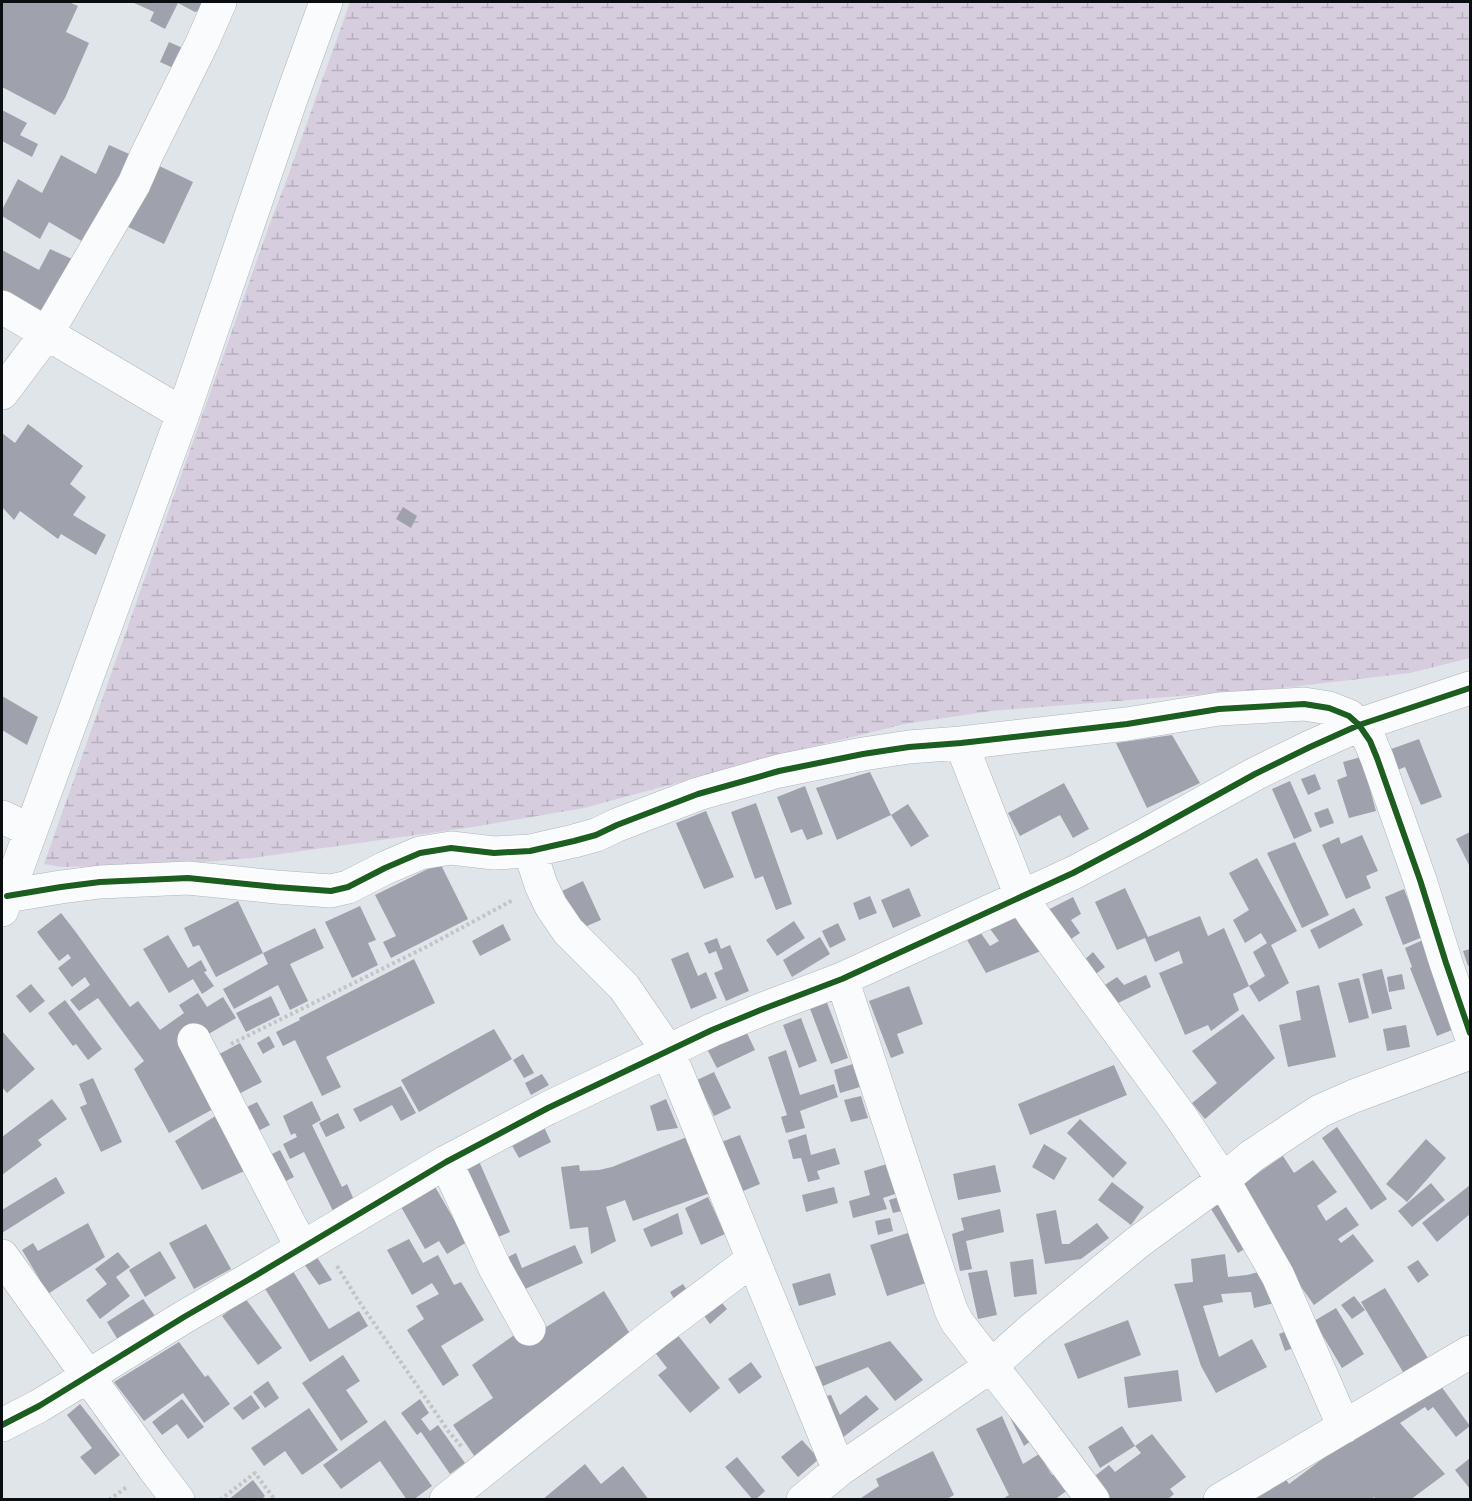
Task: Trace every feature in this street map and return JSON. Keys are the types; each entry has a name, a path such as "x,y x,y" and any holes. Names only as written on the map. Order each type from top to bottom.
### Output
{"street":[{"path":"2,393 47,333 134,184 220,2"},
{"path":"326,2 183,414 16,824 4,903 61,887 100,882 188,878 276,888 331,891 348,887 420,853 451,848 494,853 546,849 596,835 698,794 779,771 863,754 1127,724 1219,708 1304,704 1329,708 1348,716 1359,725 1370,741 1420,880 1470,1033"},
{"path":"2,307 183,414"},
{"path":"2,1425 39,1406 446,1162 549,1108 712,1030 842,979 1073,873 1255,774 1310,747 1359,725 1470,688"},
{"path":"961,743 1021,896 1181,1117 1223,1180 1278,1276 1344,1427"},
{"path":"530,851 541,885 551,906 568,931 624,987 668,1051 839,1470"},
{"path":"842,979 951,1310 957,1322 1093,1500"},
{"path":"199,1049 311,1243"},
{"path":"803,1500 839,1470 991,1366 1138,1242 1252,1156 1320,1111 1470,1053"},
{"path":"446,1162 495,1268 529,1329"},
{"path":"2,1256 178,1500"},
{"path":"446,1500 655,1333 752,1260"},
{"path":"1220,1500 1470,1352"}],"path":[{"path":"199,1049 255,1031 426,946 541,885"},
{"path":"311,1243 358,1300 449,1432 481,1470"},
{"path":"220,1500 255,1473 274,1500"}],"green space":[{"path":"350,2 1470,2 1470,658 1410,673 1282,688 991,711 905,724 584,808 473,827 253,858 170,865 61,867 44,864"}],"building":[{"path":"2,2 69,2 78,6 66,32 89,43 55,115 2,87"},
{"path":"132,2 204,2 200,10 195,12 178,3 165,29 150,21 154,12"},
{"path":"169,42 192,52 182,72 160,62"},
{"path":"2,110 27,123 20,135 38,144 32,157 2,141"},
{"path":"109,145 136,157 131,182 119,176 85,243 49,222 40,239 2,216 2,210 18,179 42,193 61,155 96,174"},
{"path":"153,163 193,182 164,244 124,225"},
{"path":"50,249 72,259 39,321 2,299 2,250 39,270"},
{"path":"28,424 83,466 70,484 86,497 73,515 106,535 96,555 61,534 58,539 20,511 14,520 2,507 2,433 15,443"},
{"path":"403,507 417,516 411,528 396,519"},
{"path":"2,696 38,717 27,745 2,730"},
{"path":"1172,735 1200,783 1147,808 1116,743"},
{"path":"1419,739 1442,797 1421,805 1405,767 1390,773 1383,752"},
{"path":"1361,757 1376,811 1349,818 1337,780 1347,776 1343,762"},
{"path":"870,772 891,815 837,840 816,788"},
{"path":"1315,774 1321,789 1308,795 1301,779"},
{"path":"1290,781 1312,831 1294,839 1272,789"},
{"path":"1064,783 1089,829 1073,838 1060,815 1020,836 1008,813"},
{"path":"805,786 823,834 807,840 802,829 791,833 777,797"},
{"path":"756,803 792,904 776,910 763,876 755,879 731,812"},
{"path":"908,804 929,836 911,847 891,815"},
{"path":"1328,808 1334,823 1320,828 1314,813"},
{"path":"706,811 734,877 704,889 676,823"},
{"path":"1470,832 1470,867 1456,839"},
{"path":"1362,835 1378,871 1366,876 1371,888 1346,899 1322,845 1339,837 1341,844"},
{"path":"1295,842 1329,915 1302,928 1267,853"},
{"path":"1257,858 1297,931 1271,945 1289,983 1259,1002 1249,986 1265,976 1253,952 1267,943 1261,933 1245,943 1233,920 1249,910 1229,873"},
{"path":"440,863 468,919 391,958 383,942 396,936 375,895"},
{"path":"583,881 601,920 580,929 562,891"},
{"path":"909,888 921,916 893,928 881,900"},
{"path":"1125,888 1148,937 1200,916 1208,936 1224,928 1249,986 1233,994 1239,1010 1211,1031 1208,1025 1185,1035 1159,973 1183,963 1179,951 1155,962 1145,938 1117,950 1095,902"},
{"path":"1404,889 1423,937 1403,945 1385,897"},
{"path":"870,896 877,913 859,920 853,903"},
{"path":"1073,897 1081,914 1071,920 1080,933 1065,943 1042,913"},
{"path":"238,901 263,953 216,977 199,945 193,947 184,928"},
{"path":"360,906 376,940 368,943 378,965 352,978 325,922"},
{"path":"1354,908 1363,925 1319,949 1310,930"},
{"path":"61,913 130,1007 138,1001 160,1030 184,1013 179,1005 198,993 207,1007 223,997 236,1018 200,1039 217,1107 169,1133 134,1069 144,1061 98,998 79,1011 70,1000 90,985 85,977 72,987 58,968 71,958 68,954 59,961 37,932"},
{"path":"1015,917 1041,951 986,973 966,938 980,932 990,946 999,941 990,929"},
{"path":"794,921 805,938 777,956 766,940"},
{"path":"838,923 846,940 830,948 822,931"},
{"path":"503,924 511,940 480,956 472,941"},
{"path":"315,928 324,948 290,964 308,1001 290,1010 278,985 234,1009 223,989 268,964 263,953"},
{"path":"168,935 188,968 201,960 207,971 204,972 214,986 202,994 193,979 169,993 143,949"},
{"path":"820,937 830,954 792,977 783,960"},
{"path":"717,938 721,949 730,945 749,991 726,1001 714,973 723,969 716,951 709,954 704,943"},
{"path":"1423,940 1457,1028 1437,1036 1410,968 1412,967 1405,948"},
{"path":"1470,949 1470,965 1468,966 1463,951"},
{"path":"688,952 698,976 706,972 717,998 691,1009 671,959"},
{"path":"1093,952 1105,967 1093,976 1082,962"},
{"path":"414,959 435,1003 326,1057 341,1087 322,1096 295,1040 283,1046 276,1032"},
{"path":"1382,969 1392,1009 1372,1014 1362,974"},
{"path":"1402,974 1405,989 1389,992 1387,977"},
{"path":"1146,975 1151,987 1118,1003 1105,985 1117,977 1124,985"},
{"path":"1359,978 1369,1018 1349,1023 1338,983"},
{"path":"31,984 45,1001 30,1013 16,996"},
{"path":"1319,985 1336,1057 1288,1067 1279,1025 1301,1020 1296,991"},
{"path":"909,986 923,1024 897,1034 904,1053 891,1058 869,1001"},
{"path":"823,992 848,1058 831,1064 806,998"},
{"path":"271,996 280,1015 246,1032 236,1013"},
{"path":"65,1000 102,1049 88,1060 76,1044 73,1046 48,1013"},
{"path":"1243,1014 1275,1058 1205,1119 1192,1103 1217,1083 1192,1051"},
{"path":"801,1018 817,1061 799,1068 783,1025"},
{"path":"1406,1025 1410,1047 1387,1051 1383,1029"},
{"path":"494,1029 512,1059 419,1112 401,1080"},
{"path":"2,1031 35,1069 7,1093 2,1087"},
{"path":"746,1031 755,1050 717,1068 707,1049"},
{"path":"269,1036 275,1047 263,1054 257,1043"},
{"path":"240,1043 262,1082 231,1098 210,1059"},
{"path":"786,1050 800,1095 834,1084 838,1097 800,1111 805,1128 786,1133 781,1117 787,1115 768,1057"},
{"path":"523,1054 534,1073 524,1078 513,1060"},
{"path":"853,1064 860,1087 840,1093 834,1070"},
{"path":"1114,1065 1127,1095 1030,1135 1018,1104"},
{"path":"714,1072 731,1108 714,1116 697,1080"},
{"path":"542,1074 549,1085 531,1095 525,1083"},
{"path":"93,1078 122,1142 101,1152 80,1107 87,1104 79,1084"},
{"path":"401,1086 416,1113 401,1121 392,1105 360,1122 353,1109"},
{"path":"861,1096 868,1118 851,1122 844,1100"},
{"path":"52,1099 67,1119 38,1140 42,1145 2,1175 2,1137"},
{"path":"666,1099 678,1128 657,1131 650,1106"},
{"path":"312,1101 321,1120 312,1125 342,1187 347,1184 354,1200 333,1211 304,1152 290,1159 283,1144 297,1137 295,1133 291,1135 283,1116"},
{"path":"257,1102 270,1125 254,1133 239,1111"},
{"path":"222,1112 251,1168 202,1190 175,1141"},
{"path":"338,1113 345,1128 326,1137 319,1123"},
{"path":"1080,1119 1127,1163 1113,1178 1067,1133"},
{"path":"543,1125 551,1142 519,1158 510,1142"},
{"path":"1337,1127 1387,1199 1371,1210 1322,1138"},
{"path":"806,1134 811,1155 835,1148 840,1164 817,1171 820,1179 808,1182 801,1158 793,1159 788,1140"},
{"path":"740,1135 760,1184 736,1194 716,1144"},
{"path":"687,1137 710,1193 633,1221 625,1200 606,1207 616,1241 591,1254 588,1227 570,1229 561,1167 579,1165 580,1171 612,1167"},
{"path":"1426,1139 1446,1158 1407,1202 1386,1184"},
{"path":"1044,1144 1067,1158 1054,1180 1032,1167"},
{"path":"280,1150 294,1177 280,1184 266,1157"},
{"path":"1283,1156 1294,1173 1313,1160 1337,1192 1317,1206 1326,1221 1346,1207 1359,1225 1338,1239 1341,1243 1353,1234 1374,1261 1314,1305 1236,1188"},
{"path":"478,1159 510,1232 491,1240 459,1167"},
{"path":"890,1163 898,1193 883,1198 887,1209 853,1218 849,1201 870,1195 864,1171"},
{"path":"995,1165 1001,1192 958,1200 953,1174"},
{"path":"56,1177 65,1193 2,1233 2,1210"},
{"path":"1112,1182 1144,1207 1131,1225 1098,1200"},
{"path":"1431,1183 1445,1200 1412,1227 1398,1211"},
{"path":"434,1185 467,1242 447,1254 439,1241 425,1249 400,1205"},
{"path":"1470,1185 1470,1214 1437,1242 1422,1223"},
{"path":"834,1187 838,1203 806,1212 802,1195"},
{"path":"902,1196 906,1210 893,1213 889,1200"},
{"path":"1221,1196 1251,1245 1238,1253 1208,1204"},
{"path":"708,1197 725,1234 701,1245 685,1208"},
{"path":"1000,1209 1004,1232 966,1241 972,1269 960,1271 952,1234 964,1230 961,1218"},
{"path":"1056,1210 1062,1244 1069,1244 1097,1223 1109,1238 1081,1259 1045,1264 1036,1214"},
{"path":"678,1213 683,1234 651,1247 643,1229"},
{"path":"890,1218 893,1231 878,1235 875,1221"},
{"path":"88,1223 105,1257 40,1299 31,1285 40,1280 22,1250 33,1243 38,1251"},
{"path":"206,1224 231,1269 194,1289 169,1243"},
{"path":"911,1232 929,1282 887,1296 870,1245"},
{"path":"409,1239 423,1263 438,1255 454,1285 461,1282 484,1320 441,1346 459,1375 443,1386 407,1330 424,1319 416,1306 439,1294 432,1283 412,1295 387,1250"},
{"path":"575,1245 583,1263 514,1294 500,1261 516,1253 522,1268"},
{"path":"160,1251 176,1278 145,1297 129,1270"},
{"path":"118,1252 130,1267 116,1277 130,1296 100,1319 86,1300 107,1284 95,1269"},
{"path":"314,1253 332,1280 319,1285 302,1261"},
{"path":"1225,1254 1228,1277 1267,1270 1274,1303 1254,1308 1251,1292 1221,1294 1223,1302 1203,1306 1219,1357 1252,1339 1267,1367 1216,1393 1201,1366 1174,1284 1193,1282 1191,1259"},
{"path":"1033,1259 1037,1294 1014,1297 1010,1262"},
{"path":"1418,1260 1429,1275 1418,1283 1407,1267"},
{"path":"289,1265 329,1329 359,1311 368,1326 310,1362 261,1282"},
{"path":"987,1270 997,1315 978,1319 968,1273"},
{"path":"830,1273 836,1295 799,1306 792,1284"},
{"path":"683,1284 691,1297 678,1306 670,1292"},
{"path":"1385,1288 1431,1363 1406,1377 1361,1302"},
{"path":"604,1291 635,1342 475,1457 453,1425 493,1398 472,1365 524,1328 530,1337"},
{"path":"716,1296 727,1309 710,1324 699,1309"},
{"path":"1354,1296 1365,1310 1352,1319 1341,1305"},
{"path":"245,1298 282,1348 258,1365 222,1316"},
{"path":"143,1299 155,1316 118,1340 107,1322"},
{"path":"1336,1308 1364,1354 1342,1368 1314,1321"},
{"path":"1128,1320 1141,1355 1078,1379 1064,1344"},
{"path":"672,1328 720,1388 690,1413 658,1375 667,1368 650,1346"},
{"path":"1292,1329 1299,1346 1285,1351 1279,1334"},
{"path":"890,1341 923,1380 895,1401 868,1367 816,1389 809,1369"},
{"path":"179,1342 205,1377 208,1375 230,1404 204,1423 183,1393 144,1421 114,1382"},
{"path":"343,1355 360,1381 346,1390 368,1422 341,1441 302,1383"},
{"path":"751,1362 762,1377 739,1394 728,1379"},
{"path":"1178,1370 1182,1401 1128,1408 1124,1377"},
{"path":"268,1381 279,1398 265,1408 253,1392"},
{"path":"1438,1382 1470,1426 1456,1437 1433,1407 1428,1411 1425,1407 1400,1423 1445,1474 1410,1500 1376,1500 1374,1497 1371,1500 1250,1500 1283,1475 1289,1484 1337,1448"},
{"path":"251,1395 260,1408 243,1420 233,1408"},
{"path":"831,1395 840,1415 866,1395 879,1409 836,1443 817,1398"},
{"path":"182,1399 204,1427 188,1439 177,1424 162,1435 152,1422"},
{"path":"420,1399 429,1413 421,1419 430,1431 438,1425 465,1463 450,1474 421,1432 417,1435 401,1413"},
{"path":"80,1404 120,1455 95,1475 80,1457 92,1448 67,1415"},
{"path":"309,1408 338,1450 302,1475 285,1451 264,1466 251,1448"},
{"path":"1007,1411 1039,1435 1024,1446"},
{"path":"1002,1416 1023,1464 1039,1454 1052,1475 1060,1469 1072,1487 1054,1500 1001,1500 1009,1495 976,1429"},
{"path":"385,1420 432,1486 413,1500 407,1500 380,1461 341,1489 323,1465"},
{"path":"1122,1426 1135,1446 1100,1468 1088,1447"},
{"path":"1152,1434 1186,1477 1170,1489 1174,1494 1167,1500 1100,1500 1087,1482 1109,1465 1115,1472 1141,1453 1135,1446"},
{"path":"802,1440 819,1459 798,1477 781,1457"},
{"path":"933,1451 954,1495 945,1500 858,1500 879,1486 876,1479"},
{"path":"737,1457 765,1491 755,1500 725,1467"},
{"path":"1470,1458 1470,1489 1455,1470"},
{"path":"585,1464 601,1484 623,1466 649,1500 542,1500"},
{"path":"253,1480 265,1496 261,1500 228,1500"}],"cycle path":[{"path":"2,1425 39,1406 446,1162 548,1108 712,1030 842,979 1073,873 1255,774 1310,747 1359,725 1470,688"},
{"path":"7,896 100,882 188,878 331,891 348,887 420,853 451,848 494,853 530,851 596,835 698,794 779,771 863,754 1127,724 1219,709 1304,704 1329,708 1349,716 1359,725 1370,741 1420,880 1470,1033"}]}
